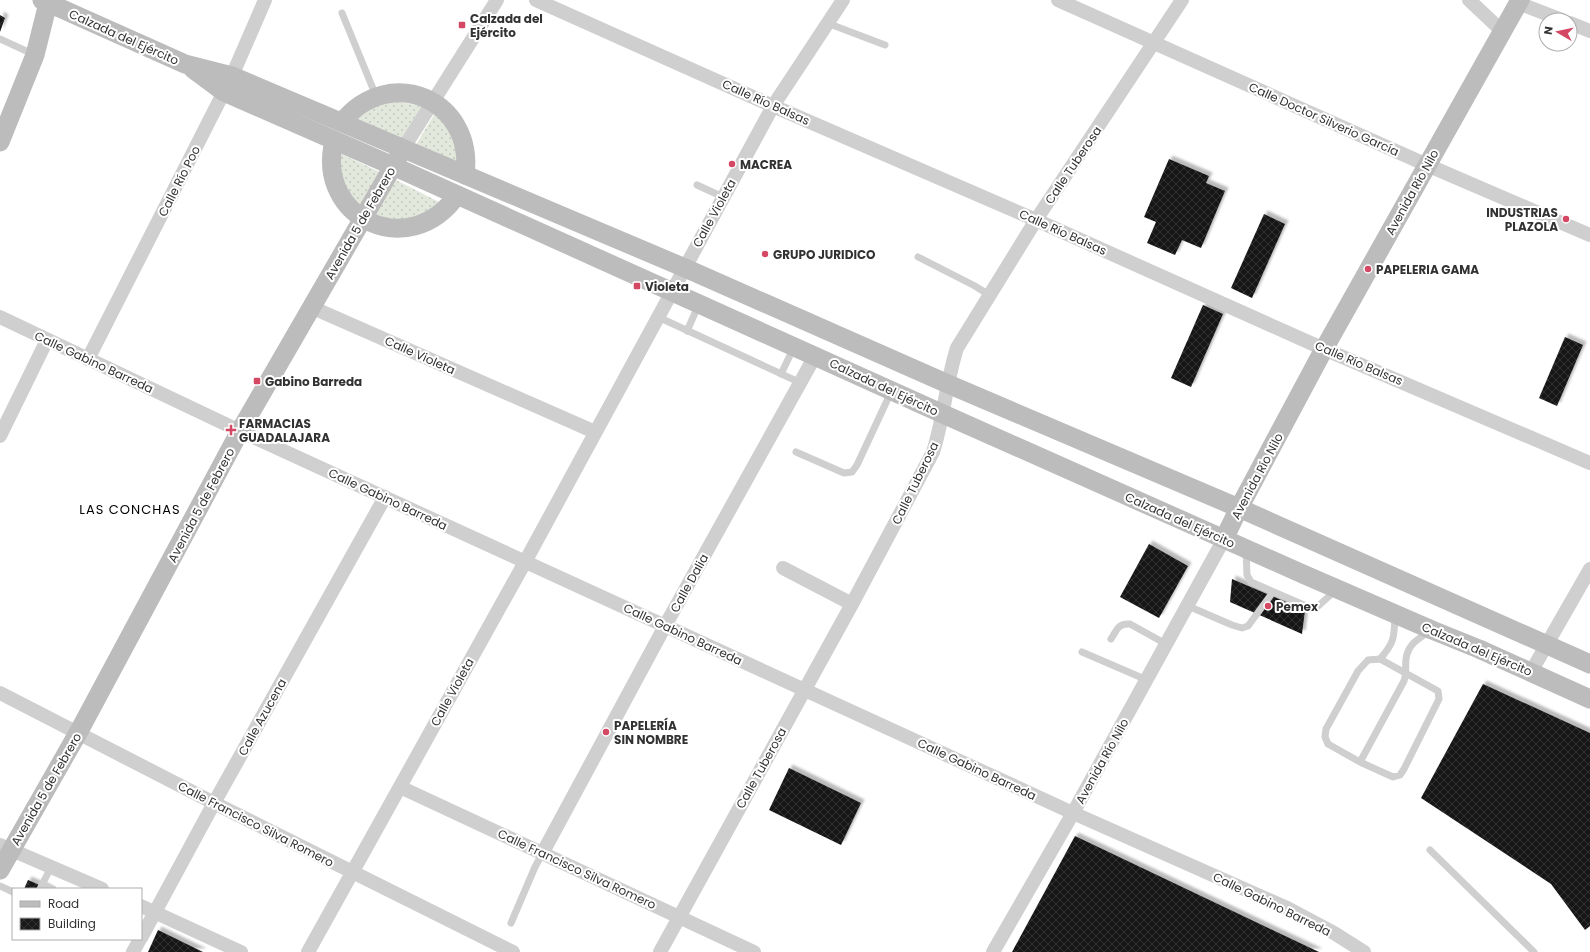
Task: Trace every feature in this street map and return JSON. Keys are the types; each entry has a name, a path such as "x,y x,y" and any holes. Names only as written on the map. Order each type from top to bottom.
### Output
{"main road":[{"name":"Calzada del Ejército","path":"46,1 185,64 232,76 685,268 948,384 1239,508 1590,664"},
{"path":"0,142 35,55 46,1"},
{"name":"Avenida Río Nilo","path":"1224,539 1324,349 1519,2"},
{"name":"Calzada del Ejército","path":"185,64 224,92 393,166 1246,549 1432,630 1480,649 1590,699"},
{"path":"342,122 361,104 376,96 394,93 411,94 433,102 445,111 455,122 462,137 466,154 465,175"},
{"path":"334,141 331,167 336,186 344,201 362,218 381,226 399,229 417,226 433,219 450,205 457,195"},
{"name":"Avenida 5 de Febrero","path":"0,870 6,847 78,733 240,431 403,149"}],"street":[{"name":"Calle Río Poo","path":"88,359 232,76 265,0"},
{"name":"Avenida 5 de Febrero","path":"403,149 497,0"},
{"name":"Calle Río Balsas","path":"536,0 773,106 1036,220 1324,349 1590,463"},
{"name":"Calle Violeta","path":"308,952 525,562 773,106 843,0"},
{"name":"Calle Doctor Silverio García","path":"1058,0 1427,165 1590,235"},
{"name":"Calle Tuberosa","path":"660,952 852,604 933,452 957,348 1036,220 1182,0"},
{"path":"1469,0 1502,31"},
{"path":"1519,2 1543,12"},
{"path":"1578,26 1590,31"},
{"name":"Calle Violeta","path":"311,307 596,432"},
{"name":"Calle Gabino Barreda","path":"0,317 240,431 525,562 1287,908 1334,933 1364,952"},
{"path":"0,436 46,340"},
{"name":"Calle Dalia","path":"542,854 665,626 816,356"},
{"name":"Calle Azucena","path":"142,934 385,497"},
{"name":"Avenida Río Nilo","path":"993,952 1147,680 1224,539"},
{"path":"783,568 852,604"},
{"path":"1531,672 1590,569"},
{"name":"Calle Francisco Silva Romero","path":"0,693 214,803 513,952"},
{"name":"Calle Francisco Silva Romero","path":"400,787 754,952"},
{"path":"6,847 100,888"},
{"path":"142,906 241,952"},
{"name":"Calle Azucena","path":"133,952 139,940"}],"lane":[{"path":"342,13 376,96"},
{"path":"827,23 885,45"},
{"path":"0,40 35,55"},
{"path":"697,185 724,197"},
{"path":"918,257 975,286 989,296"},
{"path":"687,331 699,304"},
{"path":"658,317 801,382"},
{"path":"782,374 794,346"},
{"path":"796,452 844,473 852,472 857,465 891,390"},
{"path":"1246,549 1248,578 1254,584 1311,608 1316,608 1337,589"},
{"path":"1188,606 1242,628 1248,626 1273,592"},
{"path":"1380,659 1390,647 1394,636 1395,613"},
{"path":"1111,639 1120,625 1130,624 1166,644"},
{"path":"1360,762 1407,674 1406,659 1410,645 1432,630"},
{"path":"1082,652 1147,680"},
{"path":"1380,659 1407,674 1438,691 1439,699 1400,776 1393,777 1360,762 1328,744 1326,729 1358,671 1368,660 1380,659"},
{"path":"1430,850 1534,952"},
{"path":"511,923 542,854"},
{"path":"41,886 51,867"},
{"path":"0,886 12,892"}],"shaded area":[{"path":"391,99 422,107 400,145 354,125 364,110"},
{"path":"438,108 440,109 463,167 414,148"},
{"path":"335,151 384,174 363,213 349,203"},
{"path":"394,179 445,205 428,220 373,218"}],"building":[{"path":"0,15 5,18 0,32"},
{"path":"1169,159 1209,176 1206,183 1225,191 1201,248 1182,240 1175,255 1147,243 1156,222 1144,217"},
{"path":"1264,214 1285,224 1252,298 1231,288"},
{"path":"1203,305 1223,314 1191,387 1171,378"},
{"path":"1565,337 1583,345 1557,406 1539,398"},
{"path":"1149,544 1188,566 1159,618 1120,597"},
{"name":"Pemex","path":"1232,579 1305,610 1302,634 1230,602"},
{"path":"1483,684 1590,733 1590,926 1585,930 1551,884 1421,798"},
{"path":"789,768 861,803 841,845 769,810"},
{"path":"1075,836 1319,952 1012,952"},
{"path":"28,880 47,888 24,888"},
{"path":"158,930 203,952 148,952"}],"place":[{"name":"Calzada del Ejército","path":"462,25"},
{"name":"MACREA","path":"732,164"},
{"name":"INDUSTRIAS PLAZOLA","path":"1566,219"},
{"name":"GRUPO JURIDICO","path":"765,254"},
{"name":"PAPELERIA GAMA","path":"1368,269"},
{"name":"Violeta","path":"637,286"},
{"name":"Gabino Barreda","path":"257,381"},
{"name":"FARMACIAS GUADALAJARA","path":"231,430"},
{"name":"Pemex","path":"1268,606"},
{"name":"PAPELERÍA SIN NOMBRE","path":"606,732"}],"district":[{"name":"LAS CONCHAS","path":"130,509"}]}
